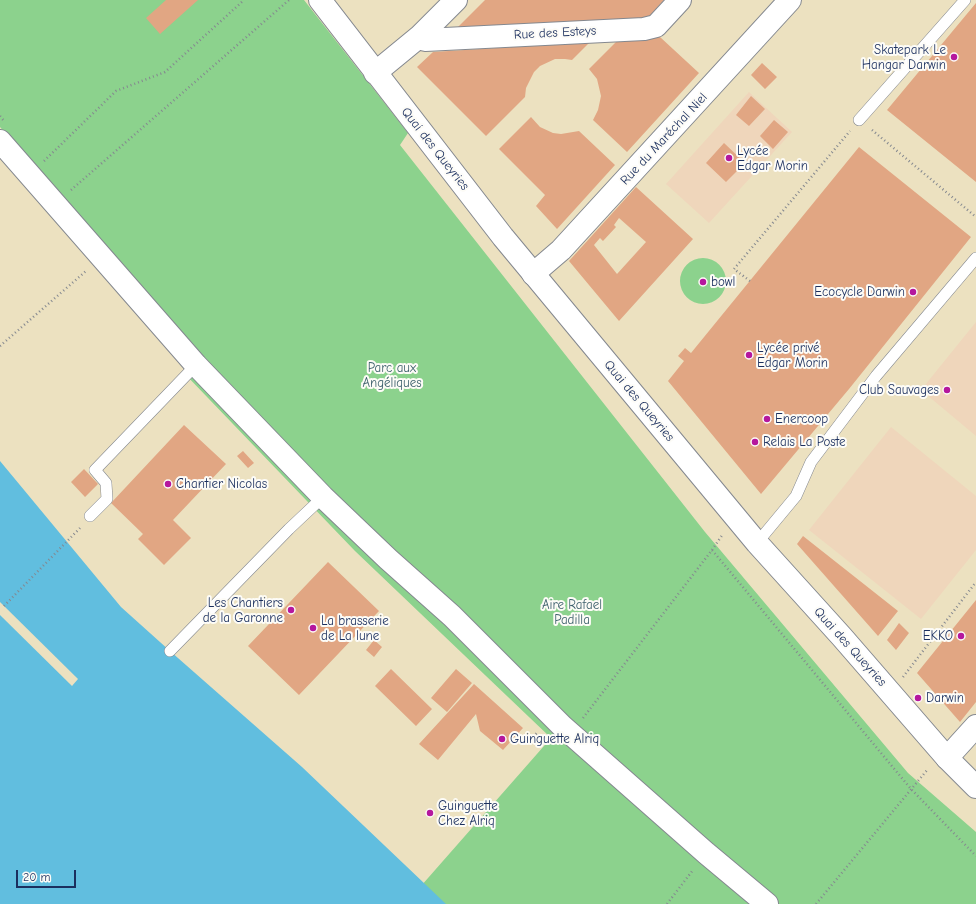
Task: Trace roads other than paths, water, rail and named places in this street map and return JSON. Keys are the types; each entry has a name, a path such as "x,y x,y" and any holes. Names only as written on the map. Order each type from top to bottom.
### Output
{"street":[{"name":"Quai des Queyries","path":"320,0 503,237 652,415 757,544 948,758 976,787"},
{"path":"375,73 420,36 456,0"},
{"name":"Rue des Esteys","path":"420,36 425,40 644,29 656,26 680,0"},
{"name":"Rue du Maréchal Niel","path":"533,274 561,250 790,0"},
{"path":"0,141 196,365 323,497 388,559 452,616 562,726 706,853 767,904"},
{"path":"948,758 976,726"}],"lane":[{"path":"860,120 965,0"},
{"path":"757,544 796,496 811,462 876,376 976,258"},
{"path":"90,516 106,499 106,482 95,470 196,365"},
{"path":"170,651 323,497"}],"water":[{"path":"0,461 121,607 302,767 446,904 0,904"}],"place":[{"name":"Skatepark Le Hangar Darwin","path":"954,57"},
{"name":"Lycée Edgar Morin","path":"729,158"},
{"name":"bowl","path":"703,282"},
{"name":"Ecocycle Darwin","path":"913,292"},
{"name":"Lycée privé Edgar Morin","path":"749,355"},
{"name":"Club Sauvages","path":"947,390"},
{"name":"Enercoop","path":"767,419"},
{"name":"Relais La Poste","path":"755,442"},
{"name":"Chantier Nicolas","path":"168,484"},
{"name":"Les Chantiers de la Garonne","path":"291,610"},
{"name":"La brasserie de La lune","path":"313,628"},
{"name":"EKKO","path":"961,636"},
{"name":"Darwin","path":"918,698"},
{"name":"Guinguette Alriq","path":"502,739"},
{"name":"Guinguette Chez Alriq","path":"430,813"}],"park label":[{"name":"Parc aux Angéliques","path":"392,376"},
{"name":"Aire Rafael Padilla","path":"572,612"}]}
